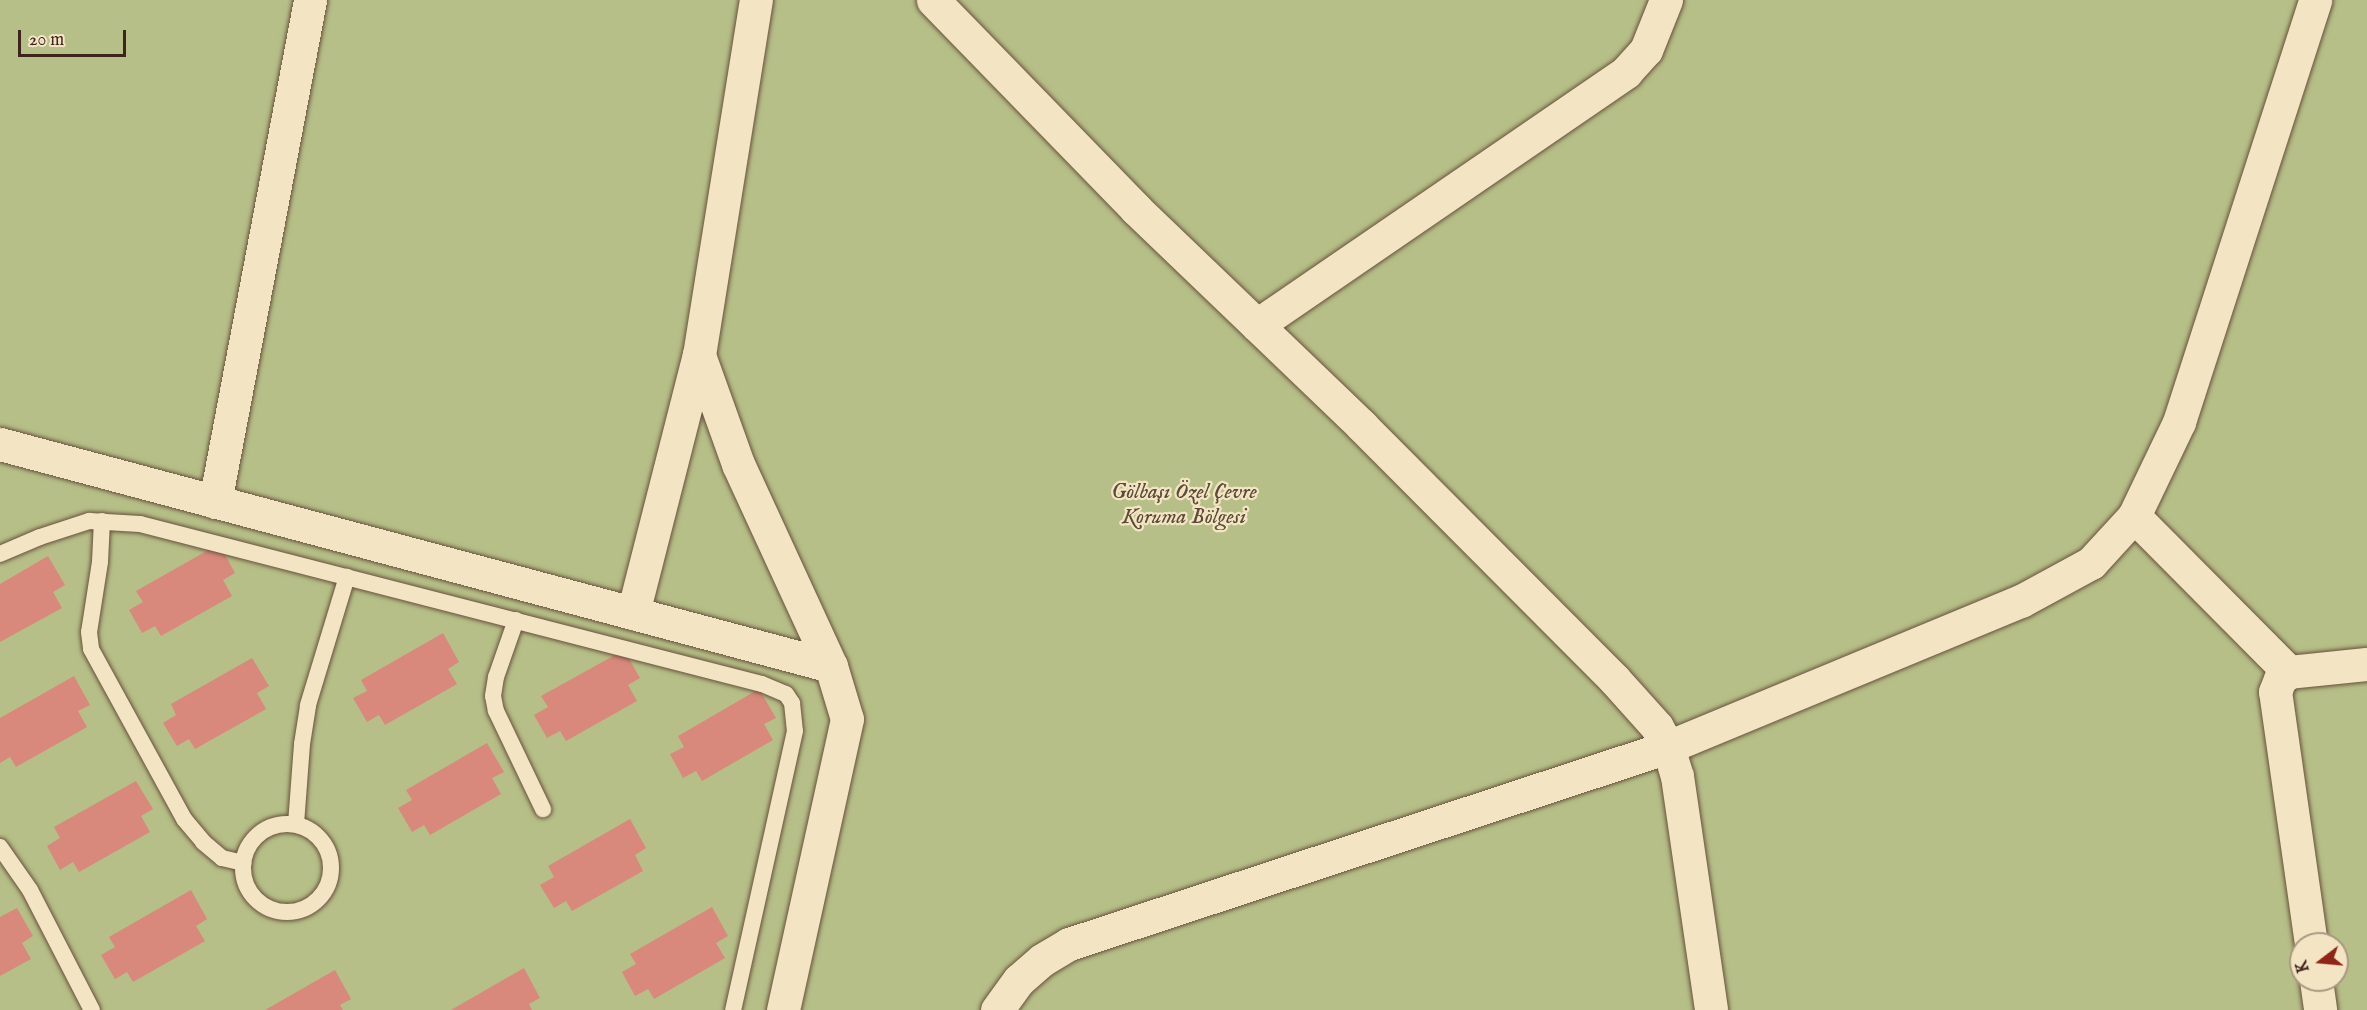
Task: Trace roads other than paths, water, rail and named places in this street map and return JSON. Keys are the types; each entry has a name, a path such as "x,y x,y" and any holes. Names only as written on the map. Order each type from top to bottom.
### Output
{"street":[{"path":"215,502 310,0"},
{"path":"633,613 699,356 756,0"},
{"path":"933,0 1136,209 1362,426 1614,679 1657,727 1668,747 1677,776 1711,1010"},
{"path":"1257,325 1626,72 1646,50 1666,0"},
{"path":"997,1010 1019,980 1042,960 1069,944 1668,747 2021,602 2091,563 2134,516 2179,422 2314,0"},
{"path":"699,356 738,464 831,666 847,719 783,1010"},
{"path":"0,444 831,666"},
{"path":"2134,516 2289,672"},
{"path":"2309,932 2275,692 2280,679 2289,672 2367,664"},
{"path":"2318,992 2320,1010"}],"lane":[{"path":"102,520 100,562 89,632 91,648 184,819 203,842 222,858 243,864"},
{"path":"0,554 73,525 102,520 140,524 762,684 786,694 792,703 795,731 733,1010"},
{"path":"296,824 302,744 308,705 347,577"},
{"path":"516,620 496,678 493,696 496,711 543,809"},
{"path":"278,824 296,824 313,832 326,845 332,863 330,882 321,898 306,909 288,913 269,909 254,898 245,882 243,864 249,845 261,832 278,824"},
{"path":"0,847 30,890 92,1010"}],"park label":[{"name":"Gölbaşı Özel Çevre Koruma Bölgesi","path":"1184,504"}]}
